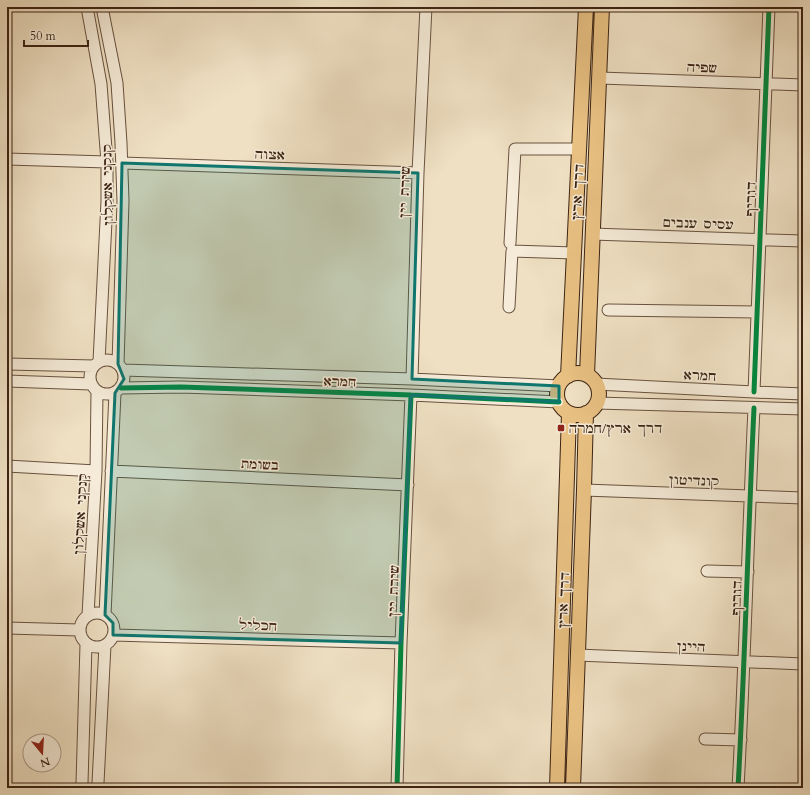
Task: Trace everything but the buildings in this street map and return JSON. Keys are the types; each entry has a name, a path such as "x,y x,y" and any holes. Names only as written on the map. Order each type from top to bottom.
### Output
{"main road":[{"name":"דרך ארץ","path":"563,381 574,253 586,7"},
{"name":"דרך ארץ","path":"592,380 592,234 602,7"},
{"path":"574,374 580,374 592,380 598,390 599,397 597,403 590,411 580,414 569,413 561,406 558,391 563,381 574,374"},
{"name":"דרך ארץ","path":"557,788 569,413"},
{"name":"דרך ארץ","path":"573,788 586,413"}],"street":[{"name":"קנקני אשקלון","path":"87,7 101,84 107,162 107,201 96,364"},
{"name":"קנקני אשקלון","path":"102,7 117,83 122,163 121,367"},
{"name":"שירת יין","path":"412,379 418,173 426,7"},
{"name":"דוריף","path":"754,392 769,7"},
{"name":"שפיה","path":"600,78 803,85"},
{"path":"510,243 515,149 579,149"},
{"path":"7,159 107,162"},
{"name":"אצוה","path":"122,163 418,173"},
{"name":"עסיס ענבים","path":"592,234 803,241"},
{"path":"509,307 512,251 574,253"},
{"path":"608,310 757,312"},
{"path":"7,364 96,364 104,360 109,360 121,367 124,379 118,390 111,471 105,615"},
{"path":"94,387 90,375 96,364"},
{"name":"חמרא","path":"121,367 412,379 563,381"},
{"name":"חמרא","path":"592,380 754,392 803,394"},
{"path":"7,381 94,387 105,394 118,390"},
{"name":"קנקני אשקלון","path":"88,615 96,470 94,387"},
{"name":"חמרא","path":"118,390 182,387 559,402"},
{"name":"שירת יין","path":"397,788 411,395"},
{"path":"597,403 803,409"},
{"name":"דוריף","path":"738,788 745,662 754,408"},
{"path":"7,466 96,470"},
{"name":"בשומת","path":"111,471 408,485"},
{"name":"קונדיטון","path":"584,490 803,498"},
{"path":"707,571 748,572"},
{"path":"97,613 105,615 113,623 114,629 114,635 109,643 95,648 86,644 82,640 79,630 82,621 88,615 97,613"},
{"path":"7,628 79,630"},
{"name":"חכליל","path":"114,635 401,643"},
{"path":"86,644 79,786 91,782 102,786 105,645"},
{"name":"היינן","path":"577,655 803,664"},
{"path":"705,739 741,740"}],"highlighted area":[{"path":"122,163 418,173 412,379 559,386 559,402 411,395 401,643 113,635 113,623 105,615 115,393 124,379 118,364"}],"cycle path":[{"path":"754,392 769,7"},
{"path":"121,388 181,387 559,402"},
{"path":"397,788 411,395"},
{"path":"738,788 754,408"}],"place":[{"name":"דרך ארץ/חמרה","path":"561,428"}]}
